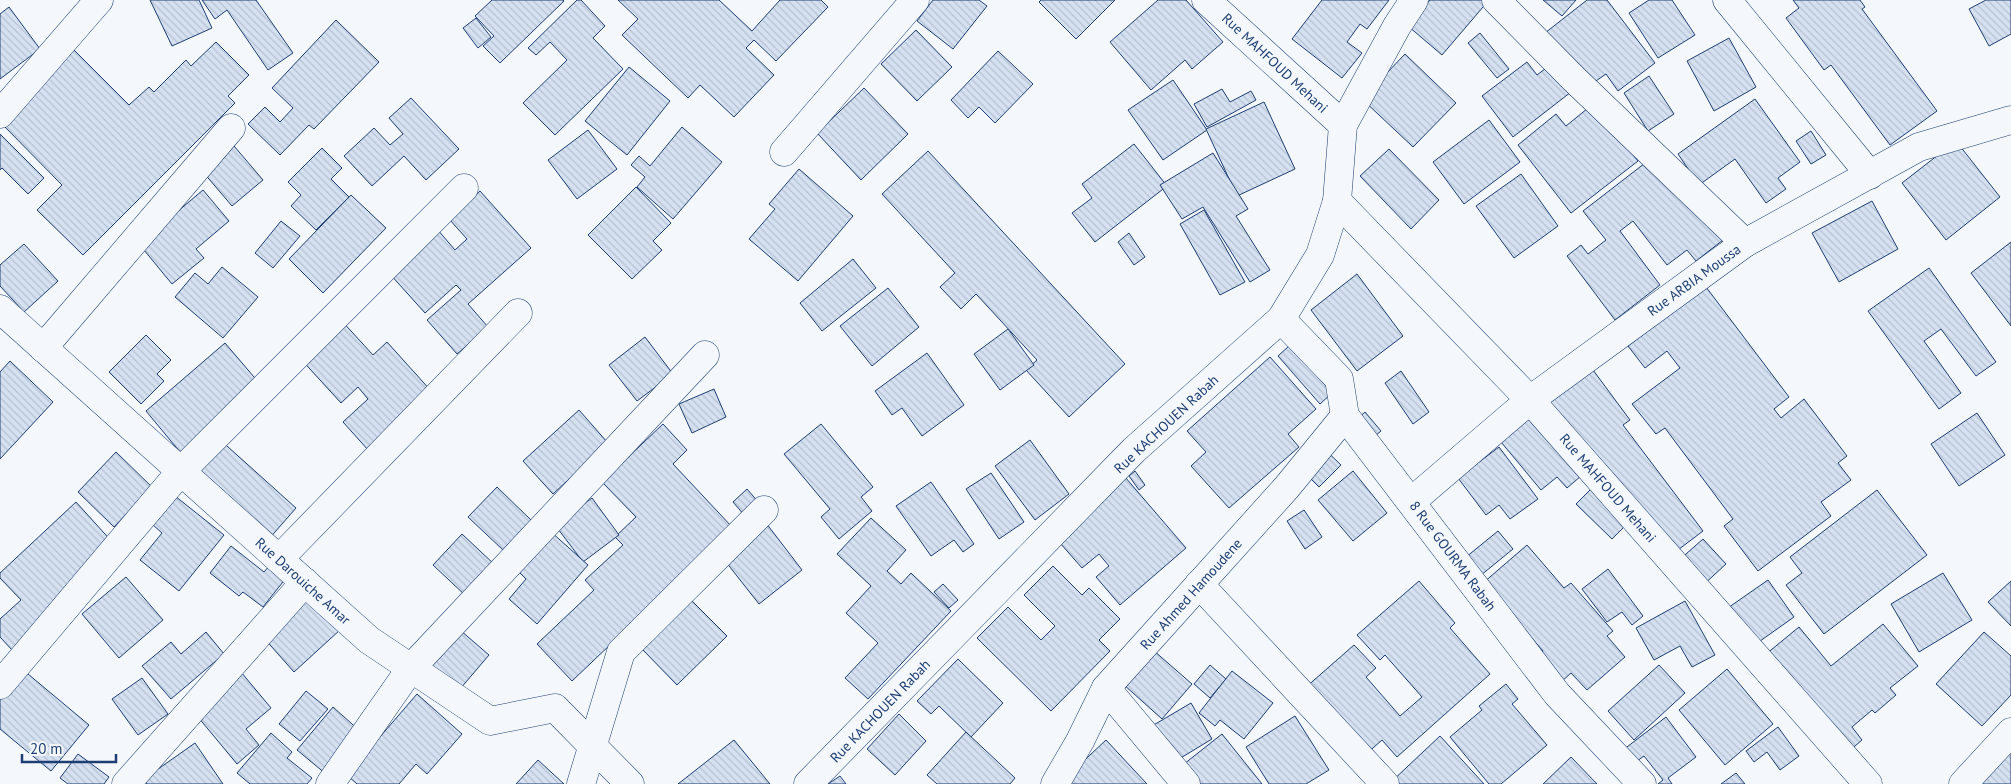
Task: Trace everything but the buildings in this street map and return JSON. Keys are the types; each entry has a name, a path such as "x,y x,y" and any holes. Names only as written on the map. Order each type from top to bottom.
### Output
{"street":[{"path":"0,114 99,0"},
{"path":"784,152 914,0"},
{"name":"Rue MAHFOUD Mehani","path":"1206,0 1343,125"},
{"name":"Rue KACHOUEN Rabah","path":"808,784 1134,450 1281,319 1320,255 1337,201 1343,125 1397,26 1414,0"},
{"path":"1496,0 1574,79 1745,243"},
{"path":"1727,0 1870,175"},
{"name":"Rue ARBIA Moussa","path":"1412,501 1530,400 1745,243 1919,147 2011,120"},
{"path":"43,348 187,177 231,128"},
{"path":"0,686 182,471 464,188"},
{"name":"Rue MAHFOUD Mehani","path":"1337,201 1530,400 1868,784"},
{"name":"Rue Darouiche Amar","path":"0,309 369,640 490,722 555,708 630,784"},
{"path":"279,559 518,313"},
{"name":"8 Rue GOURMA Rabah","path":"1281,319 1339,380 1345,416 1412,501 1557,694 1642,784"},
{"path":"330,784 411,668 705,355"},
{"name":"Rue Ahmed Hamoudene","path":"1056,784 1106,688 1287,487 1345,416"},
{"path":"581,784 621,652 764,510"},
{"path":"126,784 304,582"},
{"path":"1199,584 1385,784"},
{"path":"1106,688 1186,784"},
{"path":"1964,784 2011,732"}]}
